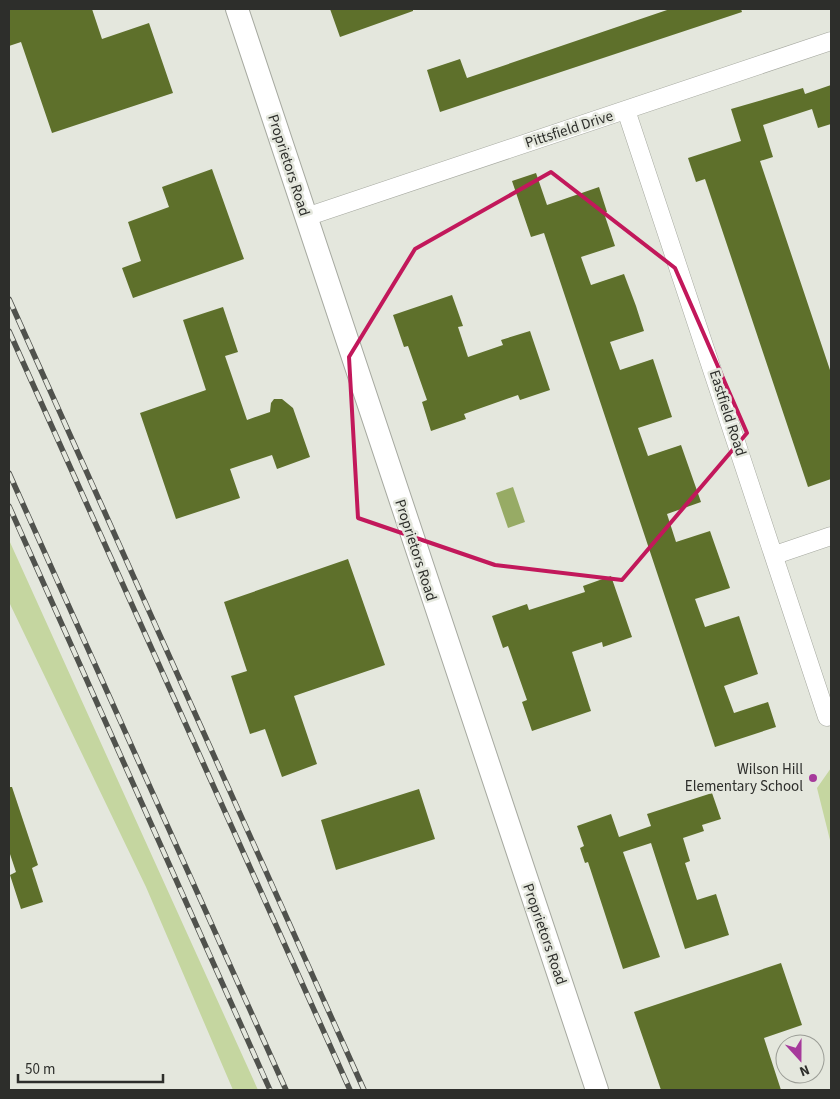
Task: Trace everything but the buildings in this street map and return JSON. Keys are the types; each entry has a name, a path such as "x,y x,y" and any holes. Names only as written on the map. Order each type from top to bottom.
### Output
{"street":[{"name":"Proprietors Road","path":"237,9 597,1090"},
{"name":"Pittsfield Drive","path":"306,217 831,41"},
{"name":"Eastfield Road","path":"626,110 775,555 827,717"},
{"path":"775,555 831,536"}],"highlighted area":[{"path":"551,172 675,268 747,433 622,580 495,565 358,518 349,357 415,249"}],"shaded area":[{"path":"513,487 525,522 508,528 496,493"},
{"path":"9,540 258,1090 233,1090 146,887 9,602"},
{"path":"831,768 831,844 817,788"}],"railway":[{"path":"9,299 364,1090"},
{"path":"9,331 350,1090"},
{"path":"9,473 286,1090"},
{"path":"9,506 270,1090"}],"place":[{"name":"Wilson Hill Elementary School","path":"813,778"}]}
